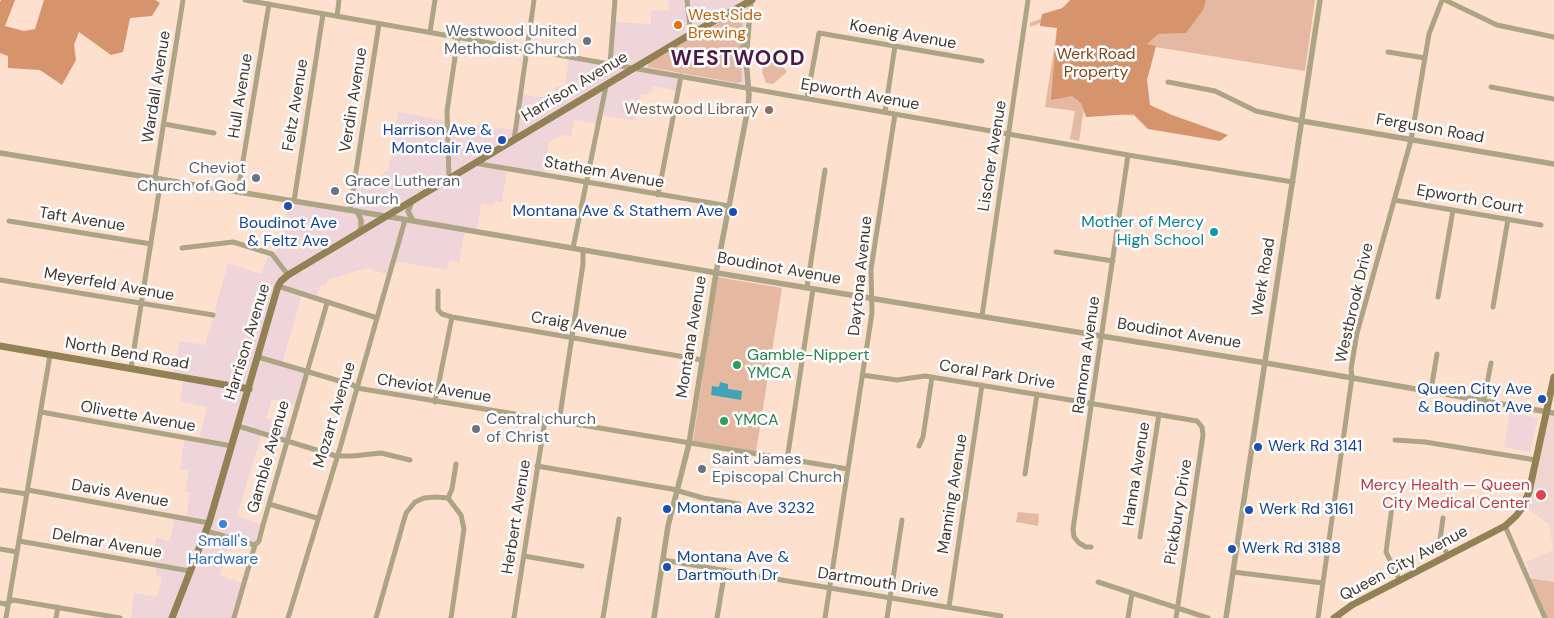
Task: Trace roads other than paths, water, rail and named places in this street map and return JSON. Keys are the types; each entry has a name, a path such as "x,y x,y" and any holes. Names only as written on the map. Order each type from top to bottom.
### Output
{"main road":[{"name":"Harrison Avenue","path":"172,618 209,523 281,281 449,178 751,0"},
{"name":"North Bend Road","path":"0,346 249,389"},
{"name":"Queen City Avenue","path":"1334,618 1352,605 1505,526 1516,516 1525,503 1529,492 1550,412 1554,377"}],"street":[{"name":"Wardall Avenue","path":"131,368 150,244 164,124 184,0"},
{"name":"Epworth Avenue","path":"245,0 271,3 379,24 1128,155 1293,182"},
{"path":"337,16 339,0"},
{"path":"430,32 435,0"},
{"path":"514,140 534,0"},
{"path":"610,64 615,0"},
{"path":"687,0 691,34"},
{"name":"Montana Avenue","path":"654,618 668,526 689,444 716,273 748,108 746,59 748,54 748,19 751,0"},
{"name":"Lischer Avenue","path":"982,316 1028,0"},
{"name":"Werk Road","path":"1226,618 1320,0"},
{"path":"1443,0 1497,25 1554,37"},
{"name":"Westbrook Drive","path":"1318,618 1357,333 1411,140 1433,20 1443,0"},
{"name":"Hull Avenue","path":"238,192 271,3"},
{"path":"734,10 742,13 748,19"},
{"name":"Feltz Avenue","path":"294,201 323,14"},
{"name":"Verdin Avenue","path":"350,210 379,24"},
{"name":"Koenig Avenue","path":"807,98 819,33 982,61"},
{"path":"449,178 447,111 458,37"},
{"path":"885,112 895,46"},
{"path":"1388,52 1425,58"},
{"path":"658,195 681,76"},
{"path":"1168,82 1215,90 1256,112 1302,121"},
{"path":"573,248 606,86"},
{"path":"1491,87 1554,99"},
{"name":"Daytona Avenue","path":"825,618 872,313 871,269 895,114"},
{"name":"Ferguson Road","path":"1302,121 1554,164"},
{"path":"164,124 214,133"},
{"name":"Boudinot Avenue","path":"0,153 357,211 716,273 1266,362 1550,412"},
{"name":"Ramona Avenue","path":"1091,547 1086,547 1079,543 1074,537 1073,529 1128,155"},
{"name":"Stathem Avenue","path":"474,164 729,206"},
{"path":"787,460 825,170"},
{"name":"Epworth Court","path":"1394,200 1541,225"},
{"path":"412,201 408,211 413,221"},
{"path":"1438,297 1453,210"},
{"path":"357,211 362,225 358,234"},
{"path":"1493,307 1508,219"},
{"name":"Mozart Avenue","path":"288,618 405,220"},
{"name":"Taft Avenue","path":"9,221 150,244"},
{"path":"182,248 233,242 272,254 288,275"},
{"path":"559,422 583,264 583,250"},
{"path":"1056,252 1113,261"},
{"name":"Meyerfeld Avenue","path":"0,280 213,315"},
{"path":"278,286 377,318"},
{"path":"435,402 452,317 442,314 438,310 438,291"},
{"name":"Gamble Avenue","path":"234,618 259,540 327,303"},
{"name":"Craig Avenue","path":"452,317 702,360"},
{"path":"6,618 50,354"},
{"path":"1431,390 1437,354"},
{"name":"Cheviot Avenue","path":"258,357 353,385 356,388 848,470"},
{"path":"1484,400 1491,363"},
{"name":"Coral Park Drive","path":"862,375 897,380 920,376 932,377 1188,419"},
{"path":"919,446 923,437 932,377"},
{"name":"Manning Avenue","path":"948,607 982,385"},
{"path":"1025,474 1037,394"},
{"name":"Olivette Avenue","path":"41,412 232,446"},
{"name":"Hanna Avenue","path":"1140,537 1159,414"},
{"name":"Pickbury Drive","path":"1176,618 1203,435 1201,424 1188,419"},
{"name":"Herbert Avenue","path":"514,618 544,420"},
{"path":"238,426 336,456 353,456 381,452 410,460"},
{"path":"1395,440 1426,442 1536,460"},
{"path":"448,498 452,490 456,464"},
{"path":"537,466 678,490 703,498 739,504"},
{"name":"Davis Avenue","path":"0,490 27,492 209,523"},
{"path":"376,618 406,512 415,502 424,498 436,497 448,498 462,515 464,529 451,618"},
{"path":"1393,499 1386,552 1400,581"},
{"path":"269,504 317,518"},
{"path":"1443,518 1440,540 1448,556"},
{"path":"603,618 618,520"},
{"path":"887,618 902,520"},
{"path":"1505,526 1545,618"},
{"path":"206,530 256,545"},
{"name":"Delmar Avenue","path":"19,541 190,571"},
{"path":"0,549 17,552"},
{"path":"524,556 582,566"},
{"path":"663,560 740,573"},
{"path":"717,618 725,570"},
{"path":"1233,572 1322,583"},
{"name":"Dartmouth Drive","path":"752,575 948,607 980,615 1001,616"},
{"path":"1098,582 1208,618"},
{"path":"1128,618 1132,593"},
{"path":"0,603 4,604 13,600 120,618"},
{"path":"56,618 58,607"}],"water":[{"path":"720,382 728,384 728,389 742,391 741,400 711,395 712,386 719,387"}],"place":[{"name":"West Side Brewing","path":"678,25"},
{"name":"Westwood United Methodist Church","path":"587,41"},
{"name":"Westwood Library","path":"769,110"},
{"name":"Harrison Ave & Montclair Ave","path":"502,140"},
{"name":"Cheviot Church of God","path":"256,178"},
{"name":"Grace Lutheran Church","path":"335,191"},
{"name":"Boudinot Ave & Feltz Ave","path":"288,206"},
{"name":"Montana Ave & Stathem Ave","path":"733,212"},
{"name":"Mother of Mercy High School","path":"1214,232"},
{"name":"Gamble-Nippert YMCA","path":"737,365"},
{"name":"Queen City Ave & Boudinot Ave","path":"1542,399"},
{"name":"YMCA","path":"724,421"},
{"name":"Central church of Christ","path":"476,429"},
{"name":"Werk Rd 3141","path":"1258,447"},
{"name":"Saint James Episcopal Church","path":"702,469"},
{"name":"Mercy Health — Queen City Medical Center","path":"1541,495"},
{"name":"Montana Ave 3232","path":"667,509"},
{"name":"Werk Rd 3161","path":"1249,510"},
{"name":"Small's Hardware","path":"223,524"},
{"name":"Werk Rd 3188","path":"1232,549"},
{"name":"Montana Ave & Dartmouth Dr","path":"667,567"}],"district":[{"name":"WESTWOOD","path":"738,59"}],"park label":[{"name":"Werk Road Property","path":"1096,64"}]}
